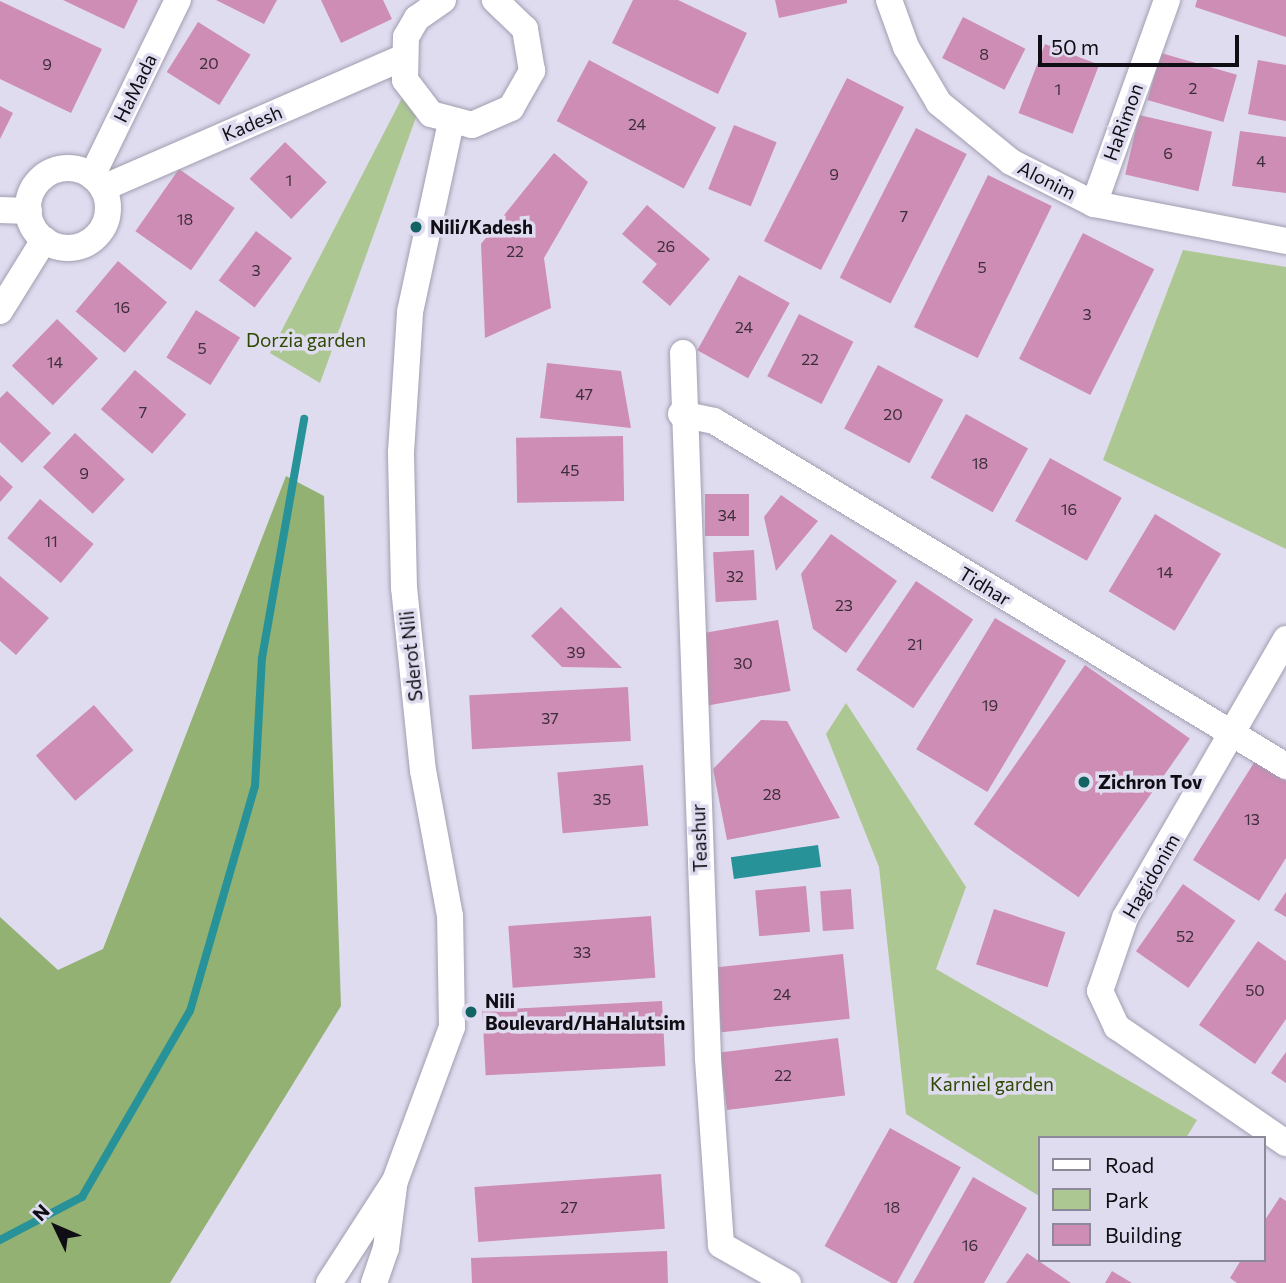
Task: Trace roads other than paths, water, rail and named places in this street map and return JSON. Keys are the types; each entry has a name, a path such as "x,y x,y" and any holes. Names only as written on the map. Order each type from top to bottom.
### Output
{"street":[{"name":"HaMada","path":"97,182 178,0"},
{"path":"443,0 416,18 402,58 415,99 451,123 493,120 525,91 532,49 508,4"},
{"name":"Alonim","path":"889,0 906,47 939,103 1012,162 1094,204 1286,241"},
{"name":"HaRimon","path":"1094,204 1167,0"},
{"name":"Kadesh","path":"97,182 402,58"},
{"name":"Sderot Nili","path":"329,1283 395,1181 452,1027 450,916 423,771 404,587 401,452 410,312 451,123"},
{"path":"68,168 97,182 108,214 95,238 70,248 44,240 29,211 44,177 68,168"},
{"path":"0,210 29,211"},
{"path":"0,311 44,240"},
{"name":"Teashur","path":"683,353 681,414 721,1245 788,1283"},
{"name":"Tidhar","path":"681,414 714,421 1233,737 1286,765"},
{"name":"Hagidonim","path":"1286,639 1233,737 1125,918 1100,991 1117,1027 1286,1143"},
{"name":"Sderot Nili","path":"374,1283 386,1248 395,1181"}],"waterway":[{"path":"0,1240 82,1197 190,1011 255,786 262,658 304,419"}],"place":[{"name":"Nili/Kadesh","path":"416,227"},
{"name":"Zichron Tov","path":"1084,782"},
{"name":"Nili Boulevard/HaHalutsim","path":"471,1012"}],"park label":[{"name":"Dorzia garden","path":"306,340"},
{"name":"Karniel garden","path":"992,1084"}]}
